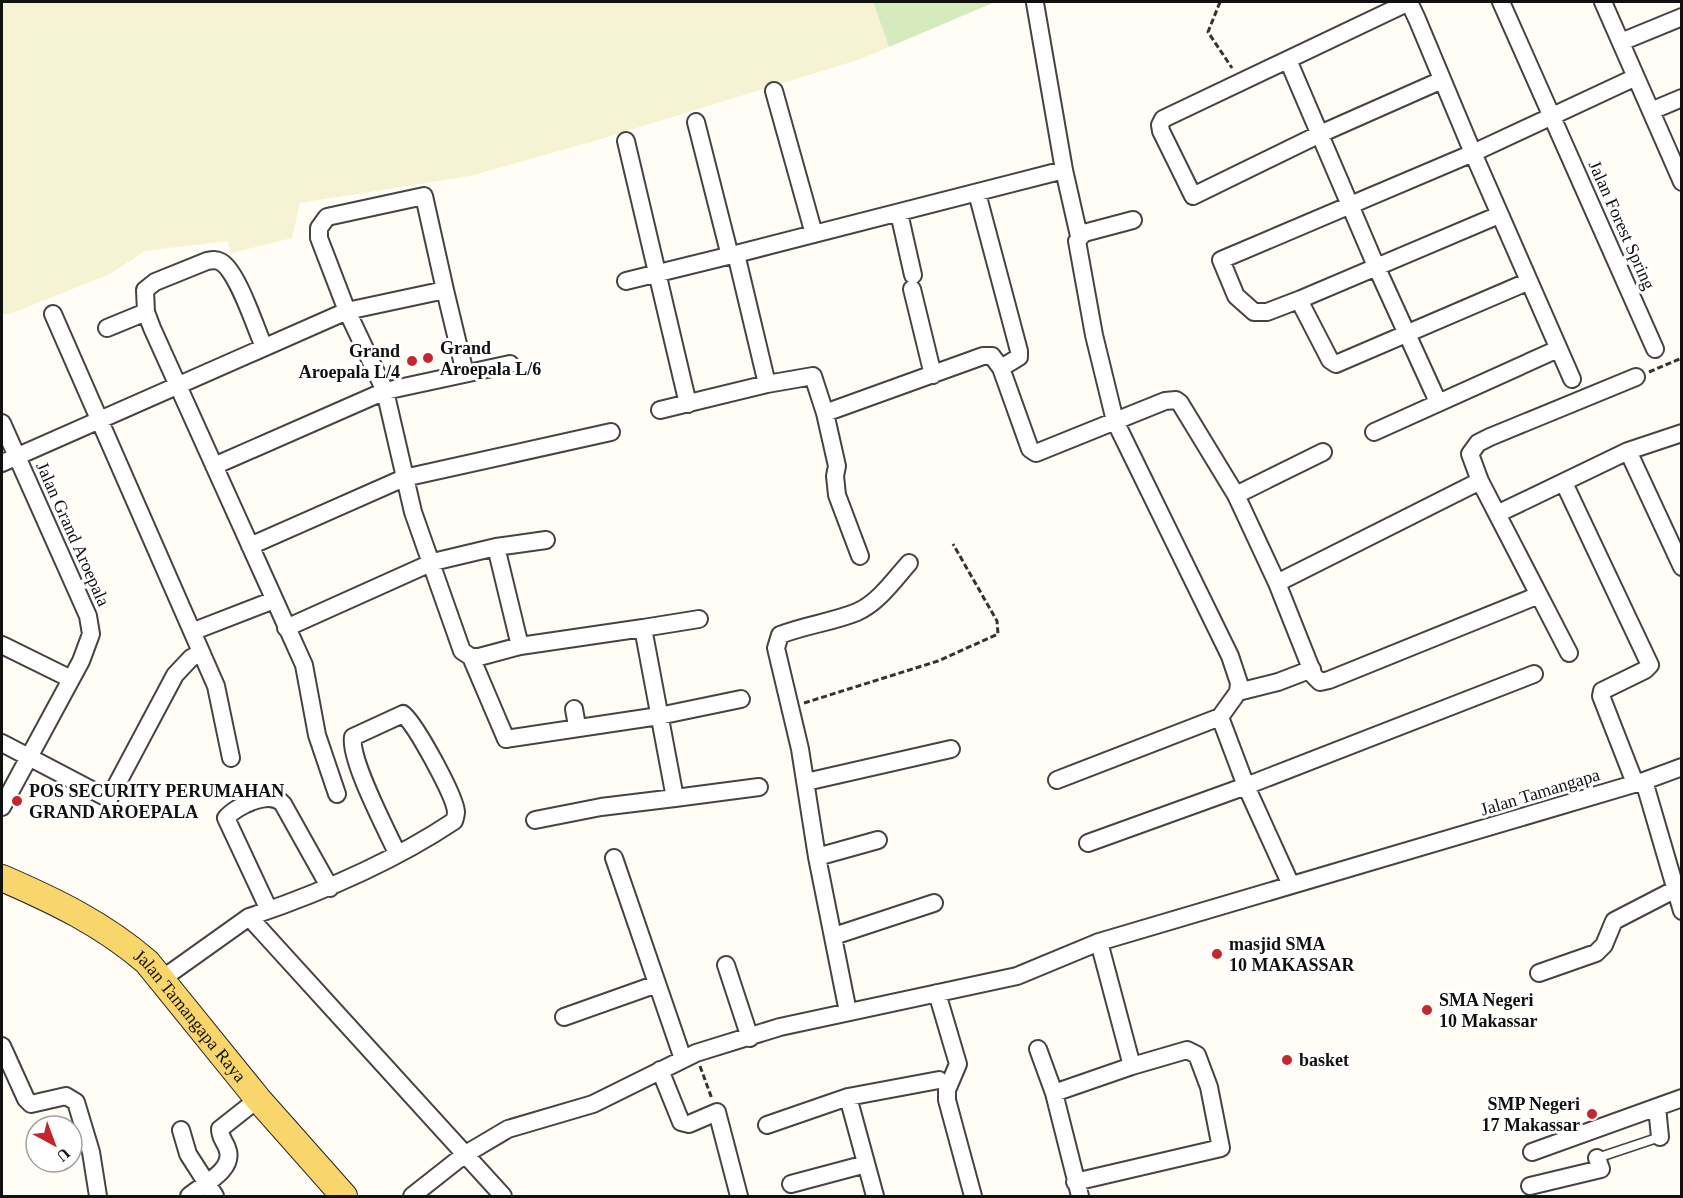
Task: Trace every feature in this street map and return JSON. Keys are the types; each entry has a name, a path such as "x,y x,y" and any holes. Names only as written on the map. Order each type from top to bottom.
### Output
{"main road":[{"name":"Jalan Tamangapa Raya","path":"2,878 83,915 125,943 162,979 258,1099 344,1197"}],"street":[{"path":"1442,80 1320,134 1193,196 1160,125 1164,119 1409,2 1473,153 1527,282 1572,379"},
{"name":"Jalan Forest Spring","path":"1502,2 1656,349"},
{"path":"1603,2 1681,182"},
{"path":"1035,3 1064,170 1079,236 1078,254 1094,335 1115,421 1230,657 1239,683 1238,692 1220,717 1057,780"},
{"path":"1621,42 1682,17"},
{"path":"1288,60 1352,205 1376,267 1438,402"},
{"path":"1499,215 1266,312 1254,312 1236,296 1221,260 1473,153 1636,77"},
{"path":"774,91 814,234"},
{"path":"1651,111 1682,98"},
{"path":"696,122 767,384"},
{"path":"626,141 688,404"},
{"path":"626,281 1064,170"},
{"path":"978,193 1019,351 1019,357 1001,368"},
{"path":"465,373 424,196 327,217 319,228 319,238 347,311 385,391 404,478 414,512 462,651 471,657 506,739 577,726 659,716 741,699"},
{"path":"899,213 933,375"},
{"path":"1079,236 1133,220"},
{"path":"264,347 233,277 222,262 216,260 155,282 145,290 146,312 304,665 319,743 337,794"},
{"path":"1301,299 1300,302 1330,360 1336,364 1527,282"},
{"name":"Jalan Grand Aroepala","path":"2,463 347,311 445,290"},
{"path":"107,328 146,312"},
{"path":"52,314 194,631 218,694 231,759"},
{"path":"1374,432 1558,349"},
{"path":"825,413 983,356 992,356 1001,368 1030,450 1036,453 1166,401 1176,400 1184,407 1236,495 1316,680 1323,682 1539,595"},
{"path":"214,466 385,391 510,364"},
{"path":"660,410 767,384 813,376 825,413 837,466 835,476 837,495 860,556"},
{"path":"1569,653 1480,481 1470,454 1478,443 1636,377"},
{"name":"Jalan Grand Aroepala","path":"2,423 88,616 91,634 89,645 71,680 2,807"},
{"path":"250,546 404,478 610,432"},
{"path":"1497,514 1628,451 1682,433"},
{"path":"1628,451 1682,567"},
{"path":"1236,495 1323,452"},
{"path":"1276,583 1480,481"},
{"path":"1564,483 1650,665 1645,670 1602,691 1601,696 1640,782 1682,911"},
{"path":"286,628 433,562 496,547 546,540"},
{"path":"496,547 520,646"},
{"path":"848,1012 817,857 806,782 776,648 780,634 858,612 879,597 909,564"},
{"path":"194,631 274,600"},
{"path":"471,657 520,646 699,619"},
{"path":"643,628 675,798"},
{"path":"2,645 71,680"},
{"path":"2,743 109,799 175,675 186,662 201,653"},
{"path":"1238,692 1278,682 1312,669"},
{"path":"1088,843 1246,786 1534,674"},
{"path":"574,709 577,726"},
{"path":"162,979 249,917 330,888 397,853 454,821 456,812 413,723 403,714 360,732 353,736 352,742 358,766 397,853"},
{"path":"1220,717 1246,786 1291,885"},
{"path":"806,782 951,749"},
{"name":"Jalan Tamangapa","path":"412,1197 464,1155 508,1129 593,1104 690,1056 780,1027 1017,975 1099,942 1408,852 1640,782 1682,767"},
{"path":"536,820 601,807 759,787"},
{"path":"269,910 226,818 241,807 268,797 278,798 283,804 330,888"},
{"path":"817,857 878,840"},
{"path":"614,858 657,984 690,1056"},
{"path":"1539,973 1596,953 1604,945 1614,921 1674,890"},
{"path":"834,936 934,903"},
{"path":"249,917 332,1005 504,1197"},
{"path":"1099,942 1132,1065"},
{"path":"726,965 750,1038"},
{"path":"564,1017 657,984"},
{"path":"937,993 958,1064 947,1090 947,1100 973,1197"},
{"path":"2,1047 26,1099 32,1104 66,1096 76,1102 91,1152 98,1197"},
{"path":"1038,1049 1054,1093 1077,1189 1221,1148 1209,1087 1201,1063 1193,1051 1178,1052 1132,1065 1054,1093"},
{"path":"660,1070 681,1122 689,1124 717,1112 739,1197"},
{"path":"767,1125 848,1097 939,1080"},
{"path":"848,1097 875,1197"},
{"path":"1532,1152 1682,1098"},
{"path":"189,1197 206,1182 227,1169 230,1159 228,1148 220,1137 220,1129 258,1099"},
{"path":"1657,1107 1660,1137"},
{"path":"181,1130 188,1154 215,1197"},
{"path":"1530,1186 1601,1168 1597,1158"},
{"path":"791,1184 866,1164"}],"lane":[{"path":"1597,1158 1660,1137"}],"path":[{"path":"1220,2 1208,32 1241,82"},
{"path":"1636,377 1682,358"},
{"path":"791,707 938,661 998,634 998,621 953,544"},
{"path":"690,1056 717,1112"}],"shaded area":[{"path":"2,2 873,2 889,47 861,59 591,142 470,176 300,203 292,238 232,253 227,241 145,251 110,274 10,314 2,314"}],"green space":[{"path":"873,2 995,2 889,47"}],"place":[{"name":"Grand Aroepala L/6","path":"428,358"},
{"name":"Grand Aroepala L/4","path":"412,361"},
{"name":"POS SECURITY PERUMAHAN GRAND AROEPALA","path":"17,801"},
{"name":"masjid SMA 10 MAKASSAR","path":"1217,954"},
{"name":"SMA Negeri 10 Makassar","path":"1427,1010"},
{"name":"basket","path":"1287,1060"},
{"name":"SMP Negeri 17 Makassar","path":"1592,1114"}]}
